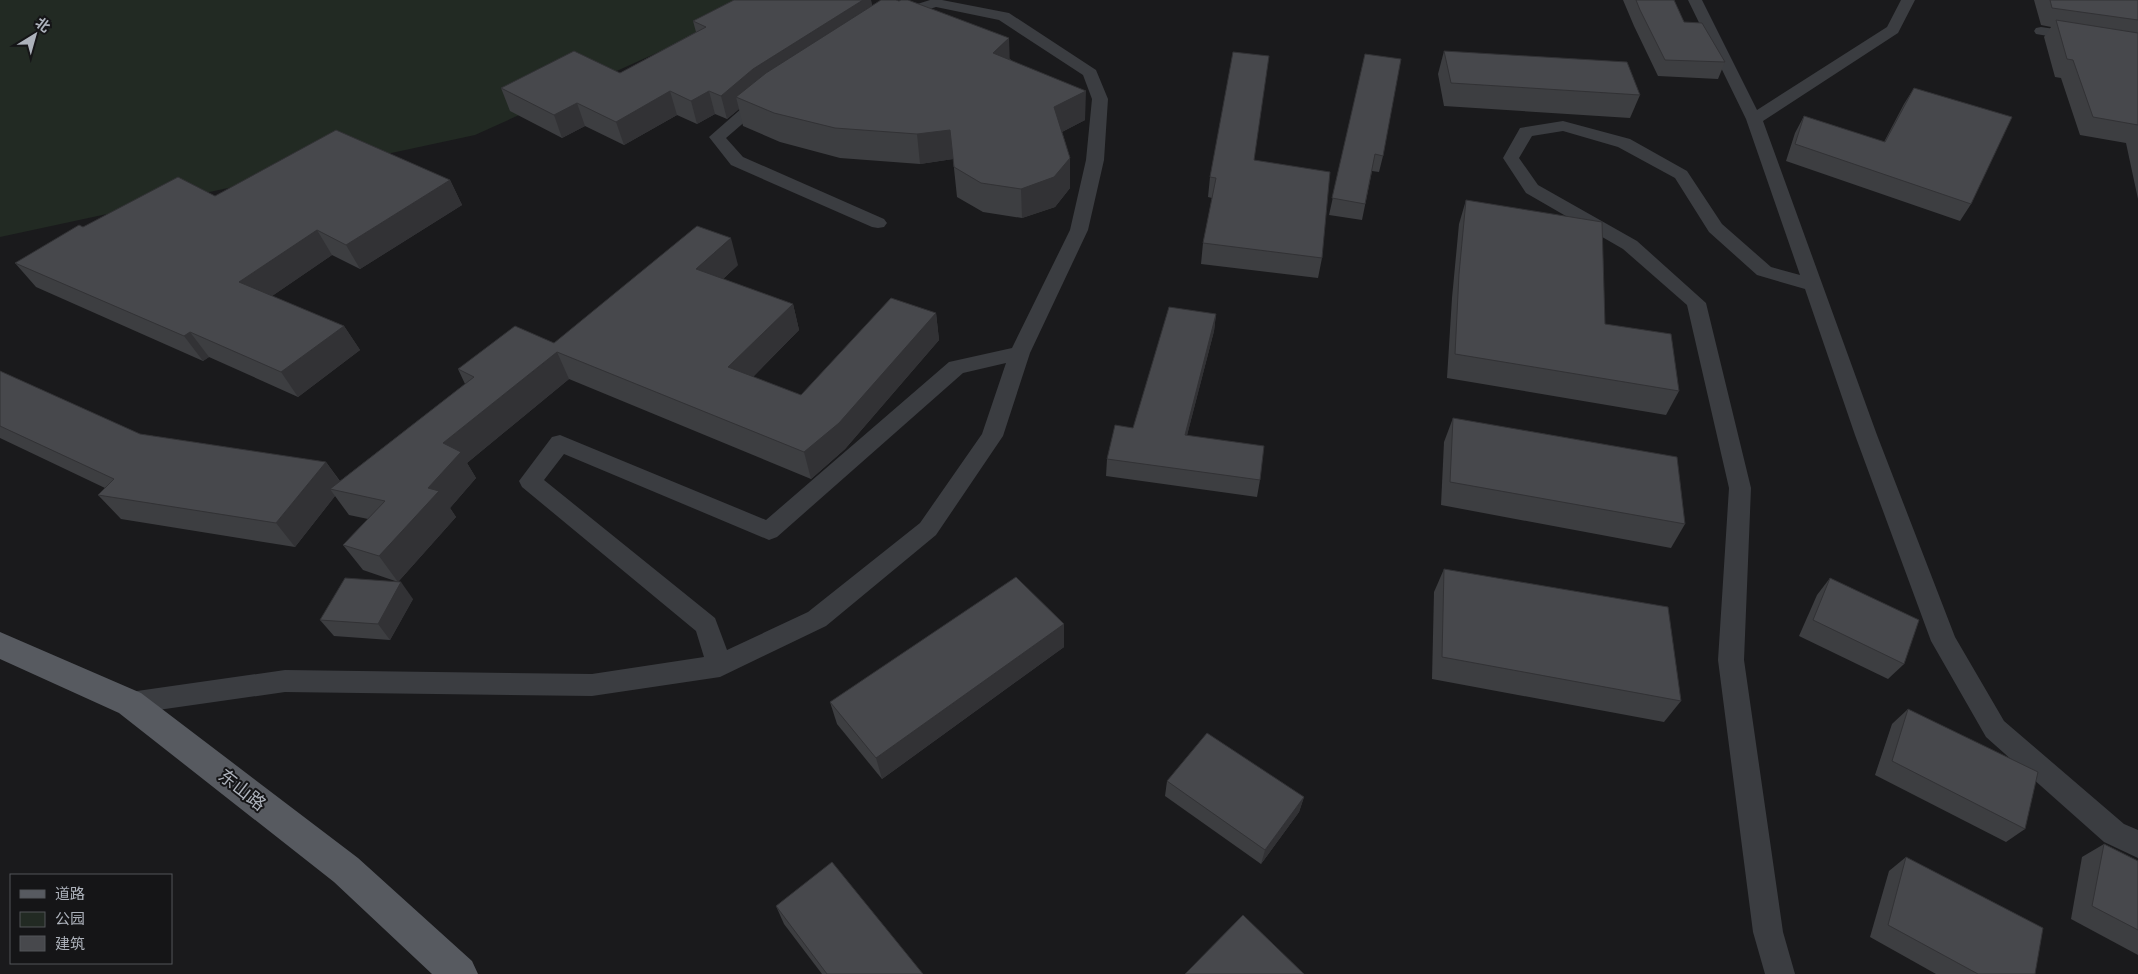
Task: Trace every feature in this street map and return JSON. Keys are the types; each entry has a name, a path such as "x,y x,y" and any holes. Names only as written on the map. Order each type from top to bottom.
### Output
{"main road":[{"name":"东山路","path":"0,645 130,703 346,870 459,974"}],"lane":[{"path":"1695,0 1754,119 1870,444 1948,649 1995,729 2114,834 2138,844"},
{"path":"1754,119 1892,30 1908,0"},
{"path":"130,703 285,681 592,685 720,666 817,619 928,528 992,436 1020,353 1079,230 1095,160 1100,99 1090,73 1004,16 935,3 885,18 877,24"},
{"path":"2041,31 2138,46"},
{"path":"781,86 765,97 717,138 737,161 878,223"},
{"path":"1780,974 1768,932 1731,660 1740,488 1696,303 1630,245 1532,189 1511,158 1526,132 1563,126 1624,143 1681,174 1716,228 1764,271 1813,285"},
{"path":"720,666 706,625 530,481 560,443 769,531 956,367 1020,353"}],"green space":[{"path":"0,0 774,0 475,135 0,237"}],"building":[{"path":"734,0 863,0 753,69 721,96 709,91 691,101 670,91 616,122 577,103 554,115 501,88 574,51 620,73 706,27 693,21"},
{"path":"881,0 908,0 1009,38 993,53 1086,91 1054,107 1070,158 1054,177 1021,189 981,183 954,167 950,130 917,134 835,128 774,113 736,97 766,73"},
{"path":"1636,0 1674,0 1684,22 1702,23 1725,62 1665,60"},
{"path":"2050,0 2138,0 2138,20 2052,8"},
{"path":"2056,20 2138,33 2138,125 2093,117 2073,60 2067,59"},
{"path":"1444,51 1627,62 1640,95 1451,83"},
{"path":"1233,52 1269,56 1254,160 1330,172 1322,258 1203,243 1216,178 1210,177"},
{"path":"1365,54 1401,59 1383,156 1375,154 1365,204 1332,198"},
{"path":"1914,88 2012,117 1971,204 1795,144 1804,116 1885,142"},
{"path":"336,130 450,180 346,245 317,230 239,282 344,326 281,372 190,332 184,336 15,263 79,225 83,227 178,177 215,196"},
{"path":"1466,200 1602,222 1605,324 1671,334 1679,391 1455,354 1459,274"},
{"path":"697,226 731,238 696,269 793,304 728,367 801,395 891,298 936,313 839,423 804,452 557,352 443,443 461,452 428,488 439,491 379,556 343,545 385,501 330,489 474,377 458,369 515,326 554,343"},
{"path":"1169,307 1216,314 1185,435 1264,446 1260,480 1107,459 1115,425 1133,428"},
{"path":"0,371 140,434 326,462 276,523 98,495 114,479 0,426"},
{"path":"1453,418 1677,457 1685,524 1450,482"},
{"path":"1444,569 1668,607 1681,701 1442,657"},
{"path":"1016,577 1064,624 876,758 830,702"},
{"path":"345,578 401,582 378,624 320,620"},
{"path":"1830,578 1919,620 1904,664 1813,620"},
{"path":"1908,709 2038,772 2025,829 1892,761"},
{"path":"1207,733 1304,797 1265,850 1167,781"},
{"path":"2104,844 2138,861 2138,930 2092,906"},
{"path":"1906,857 2043,928 2035,974 1978,974 1888,925"},
{"path":"832,862 923,974 827,974 776,906"},
{"path":"1243,915 1304,974 1185,974"}]}
